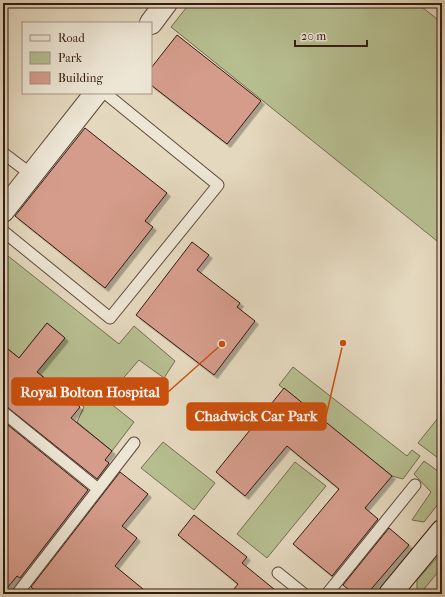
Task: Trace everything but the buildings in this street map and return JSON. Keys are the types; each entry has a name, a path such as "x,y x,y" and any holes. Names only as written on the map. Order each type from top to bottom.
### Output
{"street":[{"path":"152,22 166,3"},
{"path":"3,211 95,94"},
{"path":"392,593 442,532"}],"lane":[{"path":"3,231 110,318 218,185 106,94"},
{"path":"3,153 32,175"},
{"path":"3,412 98,489"},
{"path":"17,594 134,443"},
{"path":"327,594 415,485"},
{"path":"278,573 304,594"}],"green space":[{"path":"190,3 417,3 442,23 442,245 171,27"},
{"path":"3,252 119,344 134,326 175,361 164,378 139,360 105,399 134,422 112,451 77,422 84,407 37,372 65,338 47,323 19,358 3,345"},
{"path":"293,367 407,456 412,450 420,456 403,479 392,476 279,385"},
{"path":"442,413 442,461 418,443"},
{"path":"163,442 215,483 194,510 141,468"},
{"path":"424,461 442,474 442,499 424,522 412,520 431,492 414,474"},
{"path":"295,462 326,486 267,558 237,534"},
{"path":"442,552 442,567 420,594 417,594 417,580"}],"place":[{"name":"Chadwick Car Park","path":"343,343"},
{"name":"Royal Bolton Hospital","path":"222,344"}]}
